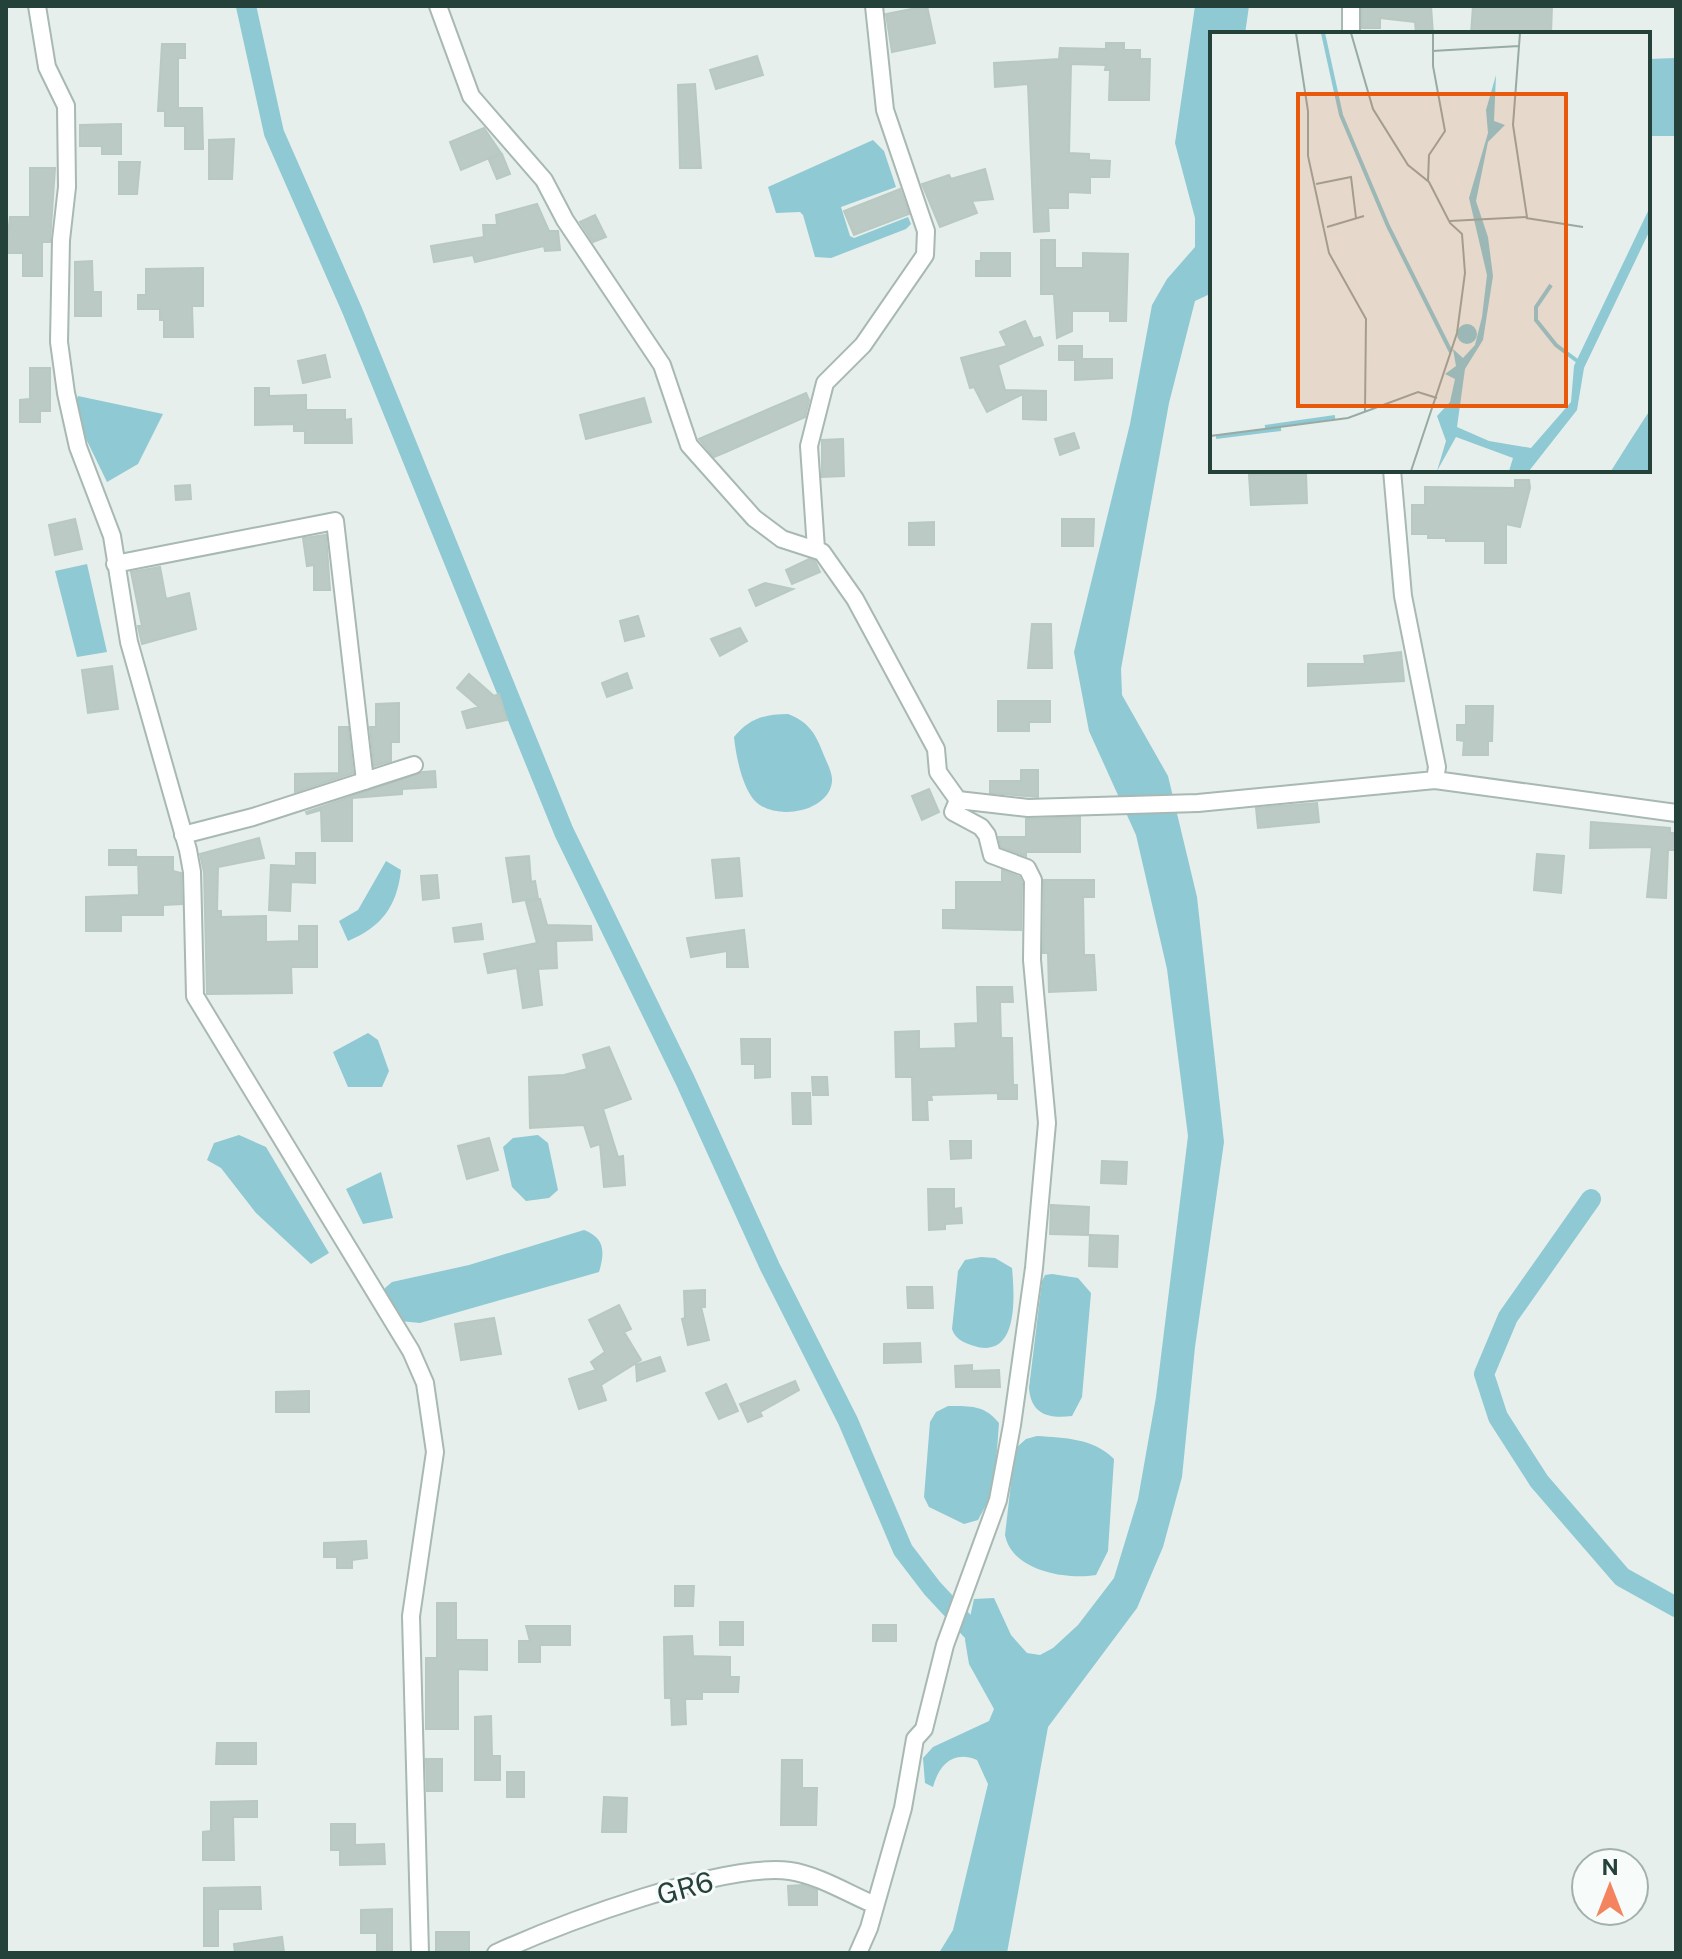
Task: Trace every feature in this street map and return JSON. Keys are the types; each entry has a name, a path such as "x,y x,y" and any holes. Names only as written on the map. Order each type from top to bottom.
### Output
{"street":[{"path":"37,6 47,67 66,106 67,187 61,240 59,342 66,393 78,447 112,536 129,642 192,872 195,996 411,1351 425,1383 431,1412 435,1452 411,1616 420,1953"},
{"path":"438,6 471,96 544,180 565,220 662,365 689,445 754,518 782,539 816,549"},
{"path":"874,6 885,110 926,231 925,255 863,345 825,383 809,446 816,549 855,599 936,749 938,772 958,800 1028,808 1198,803 1435,780 1676,813"},
{"path":"1351,6 1351,32"},
{"path":"1392,472 1403,596 1437,767 1435,780"},
{"path":"115,564 335,521 365,781"},
{"path":"183,835 253,817 414,765"},
{"path":"858,1953 903,1808 912,1750 931,1710 945,1645 998,1500 1034,1268 1047,1123 1032,960 1033,880 1027,868 992,855 987,835 981,827 953,812 958,800"},
{"name":"GR6","path":"496,1953 617,1907 757,1870 795,1871 875,1905"}],"water":[{"path":"1195,6 1249,6 1245,32 1210,32 1210,294 1195,301 1169,403 1121,669 1122,695 1168,776 1197,897 1224,1142 1195,1347 1182,1477 1163,1547 1137,1608 1048,1727 1007,1953 939,1953 953,1930 988,1784 977,1760 961,1757 943,1766 933,1787 925,1783 923,1758 933,1747 989,1721 994,1709 969,1664 965,1640 974,1599 994,1598 1011,1635 1027,1653 1040,1655 1053,1648 1078,1625 1114,1578 1138,1499 1156,1397 1188,1136 1167,969 1136,835 1089,731 1074,652 1130,424 1152,305 1167,279 1195,247 1195,218 1175,143"},
{"path":"1676,58 1676,136 1650,136 1650,59"},
{"path":"873,140 884,151 896,187 841,207 850,236 854,238 908,217 911,224 906,229 831,258 815,257 803,215 800,212 776,213 768,187"},
{"path":"78,396 163,414 138,464 107,482 72,410"},
{"path":"87,564 107,652 77,657 55,571"},
{"path":"788,714 806,724 814,734 829,767 832,782 828,793 811,807 799,811 774,811 750,795 740,771 734,737 758,719"},
{"path":"386,861 401,870 396,895 378,922 348,941 339,921 358,910"},
{"path":"368,1033 378,1040 389,1071 382,1087 348,1087 333,1052"},
{"path":"239,1135 266,1147 329,1253 311,1264 256,1213 221,1168 207,1160 214,1143"},
{"path":"538,1135 548,1143 558,1190 549,1198 526,1201 512,1187 503,1147 513,1138"},
{"path":"381,1172 393,1218 363,1224 346,1189"},
{"path":"584,1230 596,1237 602,1246 599,1272 420,1323 400,1321 384,1294 385,1288 392,1282 469,1265"},
{"path":"995,1258 1012,1268 1013,1281 1010,1325 998,1345 986,1348 962,1341 952,1329 958,1271 965,1260"},
{"path":"1045,1275 1078,1278 1091,1293 1082,1397 1072,1416 1055,1417 1042,1413 1030,1397 1042,1281"},
{"path":"948,1406 983,1410 999,1423 994,1490 978,1520 964,1524 929,1507 924,1497 930,1422 936,1412"},
{"path":"1037,1436 1088,1443 1114,1459 1108,1551 1096,1575 1070,1576 1042,1570 1029,1565 1010,1547 1005,1535 1015,1449 1026,1439"}],"building":[{"path":"927,6 935,43 892,52 886,14"},
{"path":"1362,6 1431,6 1433,32 1416,32 1415,22 1380,18 1380,28 1362,28"},
{"path":"1473,6 1552,6 1551,32 1471,32"},
{"path":"1106,43 1124,43 1124,50 1140,50 1140,59 1150,59 1149,100 1109,100 1110,70 1105,70 1106,65 1071,64 1069,153 1089,154 1089,160 1110,161 1109,177 1090,177 1090,193 1068,192 1068,208 1048,208 1049,231 1034,232 1028,84 995,87 994,63 1059,59 1060,48 1106,49"},
{"path":"162,44 185,44 185,58 178,58 178,108 202,108 203,149 185,149 185,126 165,126 165,111 158,111"},
{"path":"757,56 763,75 716,89 710,70"},
{"path":"695,84 701,168 680,168 678,85"},
{"path":"121,124 121,154 102,154 102,146 80,146 80,125"},
{"path":"484,128 501,153 461,170 450,142"},
{"path":"234,139 232,179 209,179 209,140"},
{"path":"502,154 510,174 497,179 489,160"},
{"path":"119,162 140,162 137,194 119,194"},
{"path":"30,168 55,168 50,242 42,242 42,276 23,276 23,253 6,253 10,217 30,217"},
{"path":"985,169 993,199 972,201 977,213 940,227 922,184 949,175 951,179"},
{"path":"900,189 909,214 854,235 844,211"},
{"path":"537,204 549,231 558,231 560,250 545,251 544,246 475,262 473,255 434,262 431,246 484,237 483,225 497,225 496,215"},
{"path":"595,215 606,237 593,242 580,222"},
{"path":"1041,240 1055,240 1055,268 1083,268 1083,253 1128,254 1126,321 1110,321 1110,311 1072,311 1072,331 1057,338 1054,294 1041,294"},
{"path":"981,253 1010,253 1010,276 976,276 976,261 981,261"},
{"path":"92,261 93,292 101,292 101,316 75,316 75,262"},
{"path":"203,268 203,306 192,306 193,337 164,337 164,320 160,320 160,309 138,309 138,295 146,295 146,269"},
{"path":"1025,321 1033,339 1040,337 1043,345 998,365 1005,390 1046,391 1046,420 1023,419 1023,394 987,412 974,387 970,388 961,358 1007,346 1000,332"},
{"path":"1059,346 1082,346 1082,359 1112,359 1112,378 1075,380 1075,360 1059,360"},
{"path":"325,355 330,377 303,383 298,361"},
{"path":"30,368 50,368 50,411 40,411 40,422 20,422 20,400 30,399"},
{"path":"255,388 269,388 269,396 306,395 306,410 345,410 345,420 351,419 352,443 305,443 305,431 294,431 294,424 255,425"},
{"path":"806,393 809,400 805,417 726,452 714,457 699,439"},
{"path":"644,398 651,422 586,439 580,415"},
{"path":"1074,433 1079,448 1060,455 1055,439"},
{"path":"843,439 844,476 822,477 822,440"},
{"path":"1306,473 1307,503 1251,505 1249,475"},
{"path":"1515,480 1529,480 1530,488 1520,527 1506,524 1506,563 1485,563 1485,541 1446,541 1446,538 1428,538 1428,534 1412,534 1412,505 1425,505 1425,487 1515,488"},
{"path":"190,485 191,499 176,500 175,486"},
{"path":"75,519 82,549 55,555 49,525"},
{"path":"1062,519 1094,519 1093,546 1062,546"},
{"path":"934,522 934,545 909,545 909,523"},
{"path":"326,535 330,590 314,590 314,565 307,566 303,538"},
{"path":"809,559 815,561 820,572 792,584 786,570"},
{"path":"160,567 166,599 189,593 196,629 142,644 138,626 142,626 131,572"},
{"path":"765,583 793,589 756,606 749,590"},
{"path":"638,616 644,636 625,641 620,621"},
{"path":"1032,624 1051,624 1052,668 1028,668"},
{"path":"740,628 747,641 720,656 711,639"},
{"path":"1401,652 1404,681 1308,686 1308,664 1365,664 1364,656"},
{"path":"112,666 118,709 88,713 82,670"},
{"path":"627,673 632,688 607,697 602,683"},
{"path":"469,674 494,696 499,694 507,720 467,728 462,712 479,707 457,688"},
{"path":"998,701 1050,701 1050,722 1029,722 1029,731 998,731"},
{"path":"399,703 399,742 391,742 391,761 374,766 370,727 376,727 376,704"},
{"path":"1466,706 1493,706 1492,741 1488,741 1488,755 1463,755 1464,741 1457,740 1457,725 1466,725"},
{"path":"339,727 348,727 353,773 295,792 295,774 339,773"},
{"path":"1021,770 1038,770 1038,797 990,793 990,781 1021,781"},
{"path":"435,771 436,787 402,789 402,794 352,798 352,841 322,841 321,810 306,812 423,772"},
{"path":"929,789 939,812 922,820 912,796"},
{"path":"1317,803 1319,822 1258,828 1256,808"},
{"path":"1080,817 1080,852 1026,852 1026,856 1001,847 999,837 1026,837 1026,819"},
{"path":"1591,822 1670,828 1670,833 1676,833 1676,850 1668,850 1666,898 1647,897 1652,847 1590,848"},
{"path":"259,838 264,858 218,867 217,911 221,911 221,917 266,916 266,942 299,941 299,926 317,926 317,967 291,967 292,993 207,994 204,872 200,854"},
{"path":"109,850 136,850 136,865 109,865"},
{"path":"296,853 315,853 315,883 291,882 290,911 269,910 271,865 296,866"},
{"path":"1537,854 1564,856 1561,893 1534,890"},
{"path":"529,856 531,882 535,881 538,898 513,902 506,858"},
{"path":"138,857 173,857 173,871 181,873 182,904 163,905 163,915 121,915 121,931 86,931 86,897 139,895"},
{"path":"739,858 742,896 716,898 712,860"},
{"path":"1002,870 1019,877 1022,883 1021,930 943,928 943,910 956,910 956,882 1002,882"},
{"path":"437,875 439,898 423,900 421,876"},
{"path":"1044,880 1094,880 1094,897 1083,897 1084,955 1094,955 1096,990 1049,992 1048,953 1043,953"},
{"path":"540,899 547,925 591,926 592,940 556,941 557,968 538,969 542,1005 523,1008 517,968 488,973 484,954 537,943 526,902"},
{"path":"481,924 483,939 455,942 453,928"},
{"path":"744,930 748,967 727,967 727,951 691,957 687,938"},
{"path":"977,987 1012,987 1013,1002 1000,1002 1001,1038 1012,1038 1013,1085 1017,1085 1017,1099 998,1099 998,1093 931,1095 932,1100 927,1100 928,1120 913,1120 912,1077 896,1077 895,1032 919,1031 919,1049 956,1048 955,1024 978,1023"},
{"path":"741,1039 770,1039 770,1077 755,1078 755,1064 742,1064"},
{"path":"609,1047 631,1099 603,1109 618,1157 623,1156 625,1185 604,1187 600,1144 591,1147 584,1125 530,1128 529,1077 564,1075 587,1069 583,1055"},
{"path":"812,1077 827,1077 828,1095 813,1095"},
{"path":"792,1093 810,1093 811,1124 793,1124"},
{"path":"489,1138 498,1170 467,1179 458,1146"},
{"path":"950,1141 971,1141 971,1158 951,1159"},
{"path":"1102,1161 1127,1162 1126,1184 1101,1183"},
{"path":"928,1189 954,1189 954,1209 961,1208 962,1223 945,1224 945,1229 929,1230"},
{"path":"1051,1205 1089,1207 1088,1235 1050,1234"},
{"path":"1090,1235 1118,1236 1117,1267 1089,1266"},
{"path":"907,1287 932,1287 933,1308 908,1308"},
{"path":"705,1290 705,1307 701,1307 709,1340 688,1345 682,1319 685,1318 684,1291"},
{"path":"619,1305 631,1329 624,1332 641,1360 601,1385 606,1400 579,1409 569,1379 596,1370 591,1362 605,1352 589,1320"},
{"path":"494,1318 501,1354 461,1360 455,1324"},
{"path":"920,1343 921,1362 884,1363 884,1344"},
{"path":"660,1357 665,1371 637,1381 636,1365"},
{"path":"972,1365 972,1371 999,1370 1000,1387 956,1387 955,1366"},
{"path":"795,1381 799,1390 748,1422 740,1404"},
{"path":"726,1384 738,1411 719,1419 706,1393"},
{"path":"309,1391 309,1412 276,1412 276,1392"},
{"path":"366,1541 367,1558 352,1560 352,1568 337,1568 337,1557 324,1557 324,1543"},
{"path":"675,1586 694,1586 693,1606 675,1606"},
{"path":"437,1603 456,1603 456,1640 487,1640 487,1670 458,1669 458,1729 426,1729 426,1658 437,1658"},
{"path":"720,1622 743,1622 743,1645 720,1645"},
{"path":"873,1625 896,1625 896,1641 873,1641"},
{"path":"526,1626 570,1626 570,1645 540,1645 540,1662 519,1662 519,1641 530,1641"},
{"path":"692,1636 693,1656 730,1657 730,1677 739,1677 738,1692 702,1692 702,1699 685,1699 686,1724 672,1725 671,1698 665,1698 664,1637"},
{"path":"491,1716 492,1756 500,1756 500,1780 475,1780 475,1717"},
{"path":"217,1743 256,1743 256,1764 216,1764"},
{"path":"426,1759 442,1759 442,1791 427,1791"},
{"path":"782,1760 802,1760 802,1788 817,1788 816,1825 781,1825"},
{"path":"507,1772 524,1772 524,1797 507,1797"},
{"path":"604,1797 627,1798 626,1832 602,1832"},
{"path":"257,1801 257,1817 233,1817 234,1860 203,1860 203,1832 211,1831 211,1802"},
{"path":"331,1824 355,1824 355,1845 384,1844 385,1864 340,1865 340,1850 331,1850"},
{"path":"803,1885 817,1890 817,1905 789,1905 788,1886"},
{"path":"260,1887 261,1909 218,1909 218,1946 204,1946 204,1888"},
{"path":"392,1909 392,1953 377,1953 377,1933 361,1933 361,1910"},
{"path":"436,1932 469,1932 469,1953 436,1953"},
{"path":"282,1937 284,1952 235,1953 234,1944"}],"waterway":[{"path":"246,6 274,133 352,310 564,832 685,1080 770,1267 848,1421 903,1550 932,1588 986,1646"},
{"path":"1591,1199 1508,1317 1484,1374 1498,1417 1539,1481 1622,1577 1676,1607"}]}
